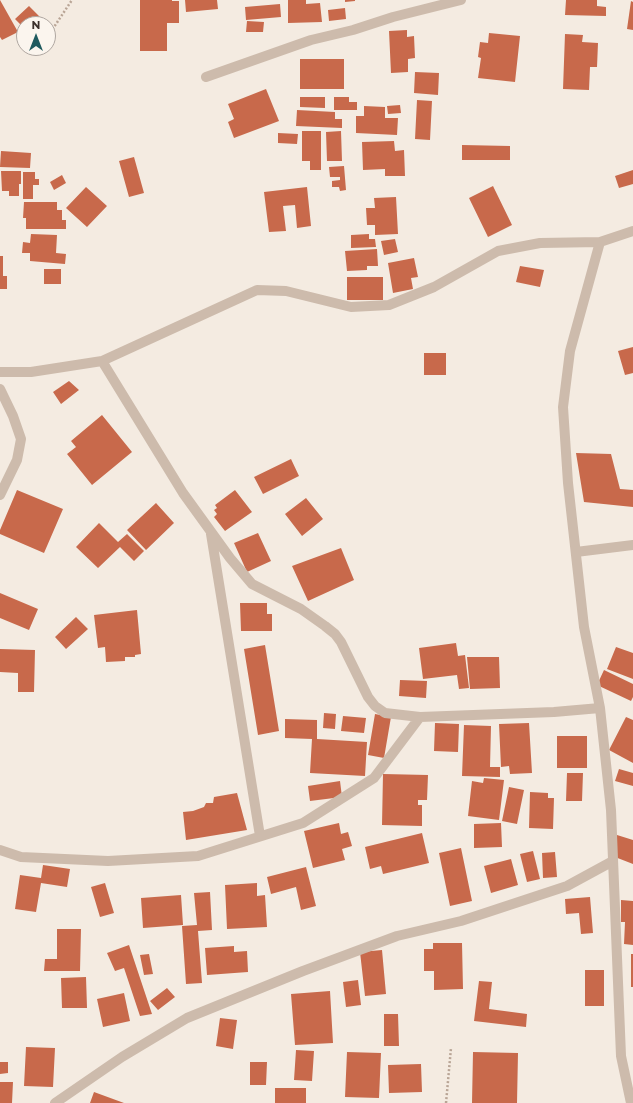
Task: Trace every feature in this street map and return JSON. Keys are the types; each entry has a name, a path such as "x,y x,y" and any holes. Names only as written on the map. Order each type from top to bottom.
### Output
{"street":[{"path":"206,77 311,40 461,0"},
{"path":"0,372 31,372 102,361 257,290 286,291 351,307 388,305 434,287 498,251 540,243 600,242 633,231"},
{"path":"600,242 570,351 563,407 568,483 584,627 600,708 611,810 622,1056 630,1103"},
{"path":"102,361 183,493 230,558 252,584 263,591 302,609 335,634 341,642 368,697 375,706 385,713 420,717 554,712 600,708"},
{"path":"0,389 13,416 21,439 17,460 0,495"},
{"path":"211,532 260,836"},
{"path":"576,552 633,545"},
{"path":"0,850 21,857 116,861 198,856 303,823 374,778 420,717"},
{"path":"56,1103 122,1057 187,1018 303,971 390,939 461,921 567,886 613,861"}],"path":[{"path":"56,24 72,0"},
{"path":"446,1103 451,1048"}],"building":[{"path":"0,0 16,28 16,33 2,40 0,37"},
{"path":"140,0 179,1 179,23 167,23 167,51 140,51"},
{"path":"185,0 217,0 218,9 186,12"},
{"path":"288,0 306,0 306,4 320,3 322,22 288,23"},
{"path":"345,0 355,0 355,1 345,2"},
{"path":"566,0 597,0 597,6 606,7 606,16 565,15"},
{"path":"631,1 633,2 633,30 627,29"},
{"path":"280,4 281,17 246,20 245,7"},
{"path":"29,6 39,16 18,16"},
{"path":"345,8 346,19 329,21 328,10"},
{"path":"247,21 264,22 263,32 246,32"},
{"path":"407,30 407,37 414,36 415,58 408,59 408,72 391,73 389,31"},
{"path":"489,33 520,36 515,82 478,78 481,58 478,57 480,42 488,43"},
{"path":"565,34 583,35 582,42 598,43 597,67 590,67 589,90 563,89"},
{"path":"300,59 344,59 344,89 300,89"},
{"path":"415,72 439,73 438,95 414,93"},
{"path":"266,89 279,121 234,138 228,122 234,119 228,104"},
{"path":"300,97 325,97 325,108 300,107"},
{"path":"334,97 349,97 349,102 357,102 357,110 334,110"},
{"path":"417,100 432,101 430,140 415,139"},
{"path":"400,105 401,113 388,114 387,106"},
{"path":"364,106 385,107 385,118 398,118 397,135 356,133 356,116 364,116"},
{"path":"297,110 335,112 335,119 342,119 342,128 296,126"},
{"path":"302,131 321,131 321,170 310,170 310,161 302,161"},
{"path":"341,131 342,161 327,161 326,132"},
{"path":"278,133 298,134 297,144 278,143"},
{"path":"394,141 395,151 404,150 405,176 385,176 385,169 363,170 362,142"},
{"path":"462,145 510,146 510,160 462,160"},
{"path":"1,151 31,153 30,168 0,167"},
{"path":"134,157 144,193 129,197 119,161"},
{"path":"344,166 346,190 340,191 339,187 332,187 332,181 340,180 340,177 330,177 329,167"},
{"path":"633,170 633,184 619,188 615,176"},
{"path":"1,171 21,171 19,196 9,196 9,191 2,191"},
{"path":"23,172 35,172 35,179 39,179 39,185 33,185 33,199 23,199"},
{"path":"62,175 66,183 54,190 50,182"},
{"path":"493,186 512,225 488,237 469,198"},
{"path":"86,187 107,206 87,227 66,208"},
{"path":"307,187 311,226 297,228 295,205 283,206 286,231 269,232 264,192"},
{"path":"396,197 398,234 375,235 375,225 367,225 366,208 375,208 374,198"},
{"path":"24,202 57,202 57,210 62,210 62,220 66,220 66,229 26,229 26,218 23,218"},
{"path":"31,234 57,235 56,253 66,254 65,264 30,261 30,253 22,253 23,242 30,243"},
{"path":"369,234 369,239 375,239 376,247 351,248 351,235"},
{"path":"395,239 398,252 384,255 381,241"},
{"path":"377,249 378,266 367,266 367,270 347,271 345,251"},
{"path":"0,256 3,256 3,276 7,276 7,289 0,289"},
{"path":"414,258 418,277 411,278 413,289 393,293 388,263"},
{"path":"520,266 544,270 540,287 516,282"},
{"path":"44,269 61,269 61,284 44,284"},
{"path":"347,277 383,277 383,300 347,300"},
{"path":"633,347 633,373 625,375 618,351"},
{"path":"424,353 446,353 446,375 424,375"},
{"path":"69,381 79,390 61,404 53,392"},
{"path":"102,415 132,452 92,485 67,454 76,447 71,441"},
{"path":"576,453 611,454 620,489 633,490 633,507 584,502"},
{"path":"291,459 299,476 263,494 254,477"},
{"path":"17,490 63,509 44,553 0,534 0,530"},
{"path":"235,490 252,512 225,531 214,517 217,514 214,510 217,508 215,505"},
{"path":"306,498 323,519 302,536 285,514"},
{"path":"156,503 174,523 146,550 127,530"},
{"path":"99,523 118,542 127,534 144,551 134,561 120,547 98,568 76,547"},
{"path":"258,533 271,561 247,572 234,543"},
{"path":"341,548 354,580 308,601 292,566"},
{"path":"0,593 38,609 29,630 0,618"},
{"path":"240,603 267,603 267,614 272,614 272,631 241,631"},
{"path":"137,610 141,654 135,655 135,657 125,657 125,661 106,662 105,647 98,648 94,615"},
{"path":"76,617 88,629 66,649 55,637"},
{"path":"456,643 458,656 465,655 469,688 459,689 457,675 423,679 419,648"},
{"path":"265,645 279,731 258,735 244,649"},
{"path":"616,647 633,653 633,679 607,669"},
{"path":"0,649 35,650 34,692 18,692 18,673 0,672"},
{"path":"467,657 499,657 500,688 470,689"},
{"path":"604,670 633,684 633,697 631,701 597,685"},
{"path":"400,680 427,681 426,698 399,696"},
{"path":"324,713 336,714 335,729 323,728"},
{"path":"375,714 391,717 384,758 368,755"},
{"path":"343,716 366,718 364,733 341,731"},
{"path":"626,717 633,720 633,763 609,750"},
{"path":"285,719 317,720 317,739 367,742 365,776 310,773 312,739 285,738"},
{"path":"435,723 459,724 458,752 434,751"},
{"path":"529,723 532,773 510,774 509,766 501,767 499,724"},
{"path":"464,725 491,726 490,767 500,767 500,777 462,776"},
{"path":"557,736 587,736 587,768 557,768"},
{"path":"619,769 633,773 633,786 615,781"},
{"path":"567,773 583,773 582,801 566,801"},
{"path":"383,774 428,775 427,800 418,800 418,805 422,805 422,826 382,825"},
{"path":"484,778 504,780 499,820 468,816 472,781 483,783"},
{"path":"340,781 342,797 310,801 308,786"},
{"path":"509,787 524,790 517,824 502,821"},
{"path":"530,792 548,793 548,798 554,798 553,829 529,828"},
{"path":"237,793 247,830 186,840 183,812 193,811 204,807 206,803 213,803 214,797"},
{"path":"339,823 341,834 348,832 352,846 342,849 345,860 313,868 304,831"},
{"path":"501,823 502,847 474,848 474,824"},
{"path":"422,833 429,863 383,874 381,866 370,869 365,847"},
{"path":"617,835 633,840 633,864 615,857"},
{"path":"461,848 472,901 450,906 439,853"},
{"path":"533,851 540,879 527,882 520,854"},
{"path":"555,852 557,877 543,878 542,853"},
{"path":"511,859 518,885 491,893 484,866"},
{"path":"43,865 70,869 67,887 41,883 36,912 15,909 20,875 41,878"},
{"path":"306,867 316,906 301,910 296,887 271,894 267,877"},
{"path":"105,883 114,913 100,917 91,887"},
{"path":"257,883 257,896 265,895 267,927 227,929 225,885"},
{"path":"210,892 212,930 198,931 202,983 186,984 182,926 197,925 194,893"},
{"path":"181,895 183,925 143,928 141,898"},
{"path":"590,897 593,933 581,934 579,913 566,914 565,899"},
{"path":"621,900 633,901 633,945 624,944 625,922 621,922"},
{"path":"57,929 81,929 80,971 44,971 45,959 57,959"},
{"path":"433,943 462,943 463,989 434,990 434,971 424,971 424,949 433,949"},
{"path":"129,945 152,1014 140,1016 124,968 115,971 107,953"},
{"path":"234,946 234,952 247,951 248,972 207,975 205,948"},
{"path":"382,950 386,994 365,996 360,952"},
{"path":"149,954 153,974 144,975 140,955"},
{"path":"631,954 633,954 633,987 631,987"},
{"path":"585,970 604,970 604,1006 585,1006"},
{"path":"86,977 87,1008 62,1008 61,978"},
{"path":"358,980 361,1005 346,1007 343,982"},
{"path":"479,981 492,982 489,1009 527,1014 526,1027 474,1021"},
{"path":"167,988 175,997 158,1010 150,1001"},
{"path":"330,991 333,1043 295,1045 291,994"},
{"path":"124,993 130,1021 103,1027 97,999"},
{"path":"384,1014 398,1014 399,1046 384,1046"},
{"path":"220,1018 237,1020 233,1049 216,1046"},
{"path":"26,1047 55,1048 53,1087 24,1086"},
{"path":"296,1050 314,1051 312,1081 294,1080"},
{"path":"347,1052 381,1053 379,1098 345,1097"},
{"path":"473,1052 518,1053 517,1103 472,1103"},
{"path":"0,1062 8,1062 8,1073 0,1074"},
{"path":"250,1062 267,1062 266,1085 250,1085"},
{"path":"421,1064 422,1092 389,1093 388,1065"},
{"path":"0,1082 13,1082 12,1103 0,1103"},
{"path":"275,1088 306,1088 306,1103 275,1103"},
{"path":"94,1092 124,1103 90,1103"}]}
